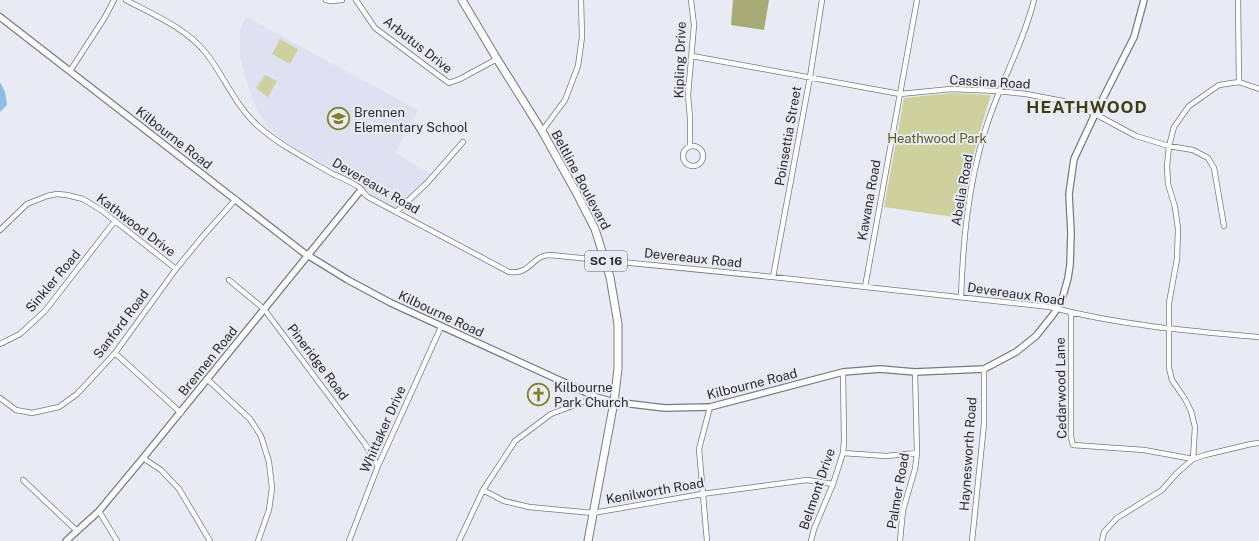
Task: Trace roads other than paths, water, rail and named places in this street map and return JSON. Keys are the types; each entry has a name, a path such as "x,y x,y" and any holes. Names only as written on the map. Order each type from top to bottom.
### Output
{"main road":[{"name":"SC 16","path":"462,0 470,13"},
{"name":"SC 16","path":"466,0 470,13"},
{"name":"Beltline Boulevard","path":"470,13 542,131 586,210 606,260 614,295 618,324 618,369 614,402 588,541"}],"street":[{"path":"70,71 105,17 114,0"},
{"name":"Devereaux Road","path":"126,0 169,23 189,36 205,53 246,114 265,132 307,159 361,190 368,197 509,272 523,271 540,257 546,255 606,260 774,276 961,297 1057,309 1071,313 1169,329 1259,337"},
{"path":"326,0 342,0"},
{"name":"Arbutus Drive","path":"356,0 375,28 449,83 460,79 497,59"},
{"path":"542,131 565,100 578,66 582,37 581,0"},
{"name":"Kipling Drive","path":"690,0 694,25 688,95 690,146"},
{"name":"Poinsettia Street","path":"774,276 810,77 822,0"},
{"name":"Kawana Road","path":"865,287 917,0"},
{"name":"Abelia Road","path":"961,297 964,242 969,198 985,131 998,91 1029,18 1034,0"},
{"name":"Kilbourne Road","path":"0,17 308,255 369,292 441,327 596,396 614,402 665,408 710,407 843,372 880,369 915,372 984,369 1016,352 1036,336 1057,309 1066,286 1070,265 1071,233 1069,194 1074,159 1134,37 1144,0"},
{"path":"1238,0 1239,82"},
{"name":"Cassina Road","path":"692,56 900,94 951,89 998,91 1026,94 1063,101 1095,114 1136,136 1169,146 1193,150 1208,158 1214,168 1224,226"},
{"path":"1193,459 1195,427 1191,411 1172,380 1169,368 1169,303 1177,260 1178,229 1175,207 1168,184 1167,166 1169,146 1174,127 1189,106 1219,85 1239,82 1259,89"},
{"path":"396,212 427,183 463,142"},
{"name":"Kipling Drive","path":"690,146 702,150 703,158 693,166 685,162 682,155 685,148 690,146"},
{"name":"Brennen Road","path":"66,541 99,511 181,413 361,190"},
{"name":"Kathwood Drive","path":"0,230 27,204 47,196 56,194 67,195 83,200 101,210 114,222 176,269"},
{"name":"Sanford Road","path":"0,398 16,410 32,413 59,407 77,394 115,353 176,269 236,199"},
{"name":"Sinkler Road","path":"0,344 20,334 45,312 114,222"},
{"name":"Pineridge Road","path":"229,280 264,309 365,444 378,466"},
{"name":"Cedarwood Lane","path":"1071,313 1071,437 1073,445 1144,450 1193,459"},
{"name":"Whittaker Drive","path":"349,541 378,466 441,327"},
{"path":"115,353 181,413"},
{"name":"Haynesworth Road","path":"972,541 984,424 984,369"},
{"name":"Belmont Drive","path":"811,541 814,529 833,484 842,453 844,441 843,372"},
{"name":"Palmer Road","path":"900,541 903,510 915,469 917,453 915,372"},
{"path":"207,380 250,419 260,436 267,456 272,488 269,510 258,541"},
{"path":"459,541 482,490 515,442 551,414 596,396"},
{"path":"707,541 699,449 710,407"},
{"path":"1102,541 1104,532 1117,518 1162,490 1177,473 1193,459 1259,443"},
{"path":"842,453 886,456 917,453"},
{"path":"143,458 161,470 179,489 210,541"},
{"path":"23,480 77,531"},
{"name":"Kenilworth Road","path":"482,490 504,501 529,507 593,513 702,494 807,480 833,484"},
{"path":"99,511 117,541"}],"water":[{"path":"0,82 5,92 7,105 0,112"}],"place":[{"name":"Brennen Elementary School","path":"338,119"},
{"name":"Kilbourne Park Church","path":"539,394"}],"district":[{"name":"HEATHWOOD","path":"1087,107"}],"park label":[{"name":"Heathwood Park","path":"937,138"}]}
